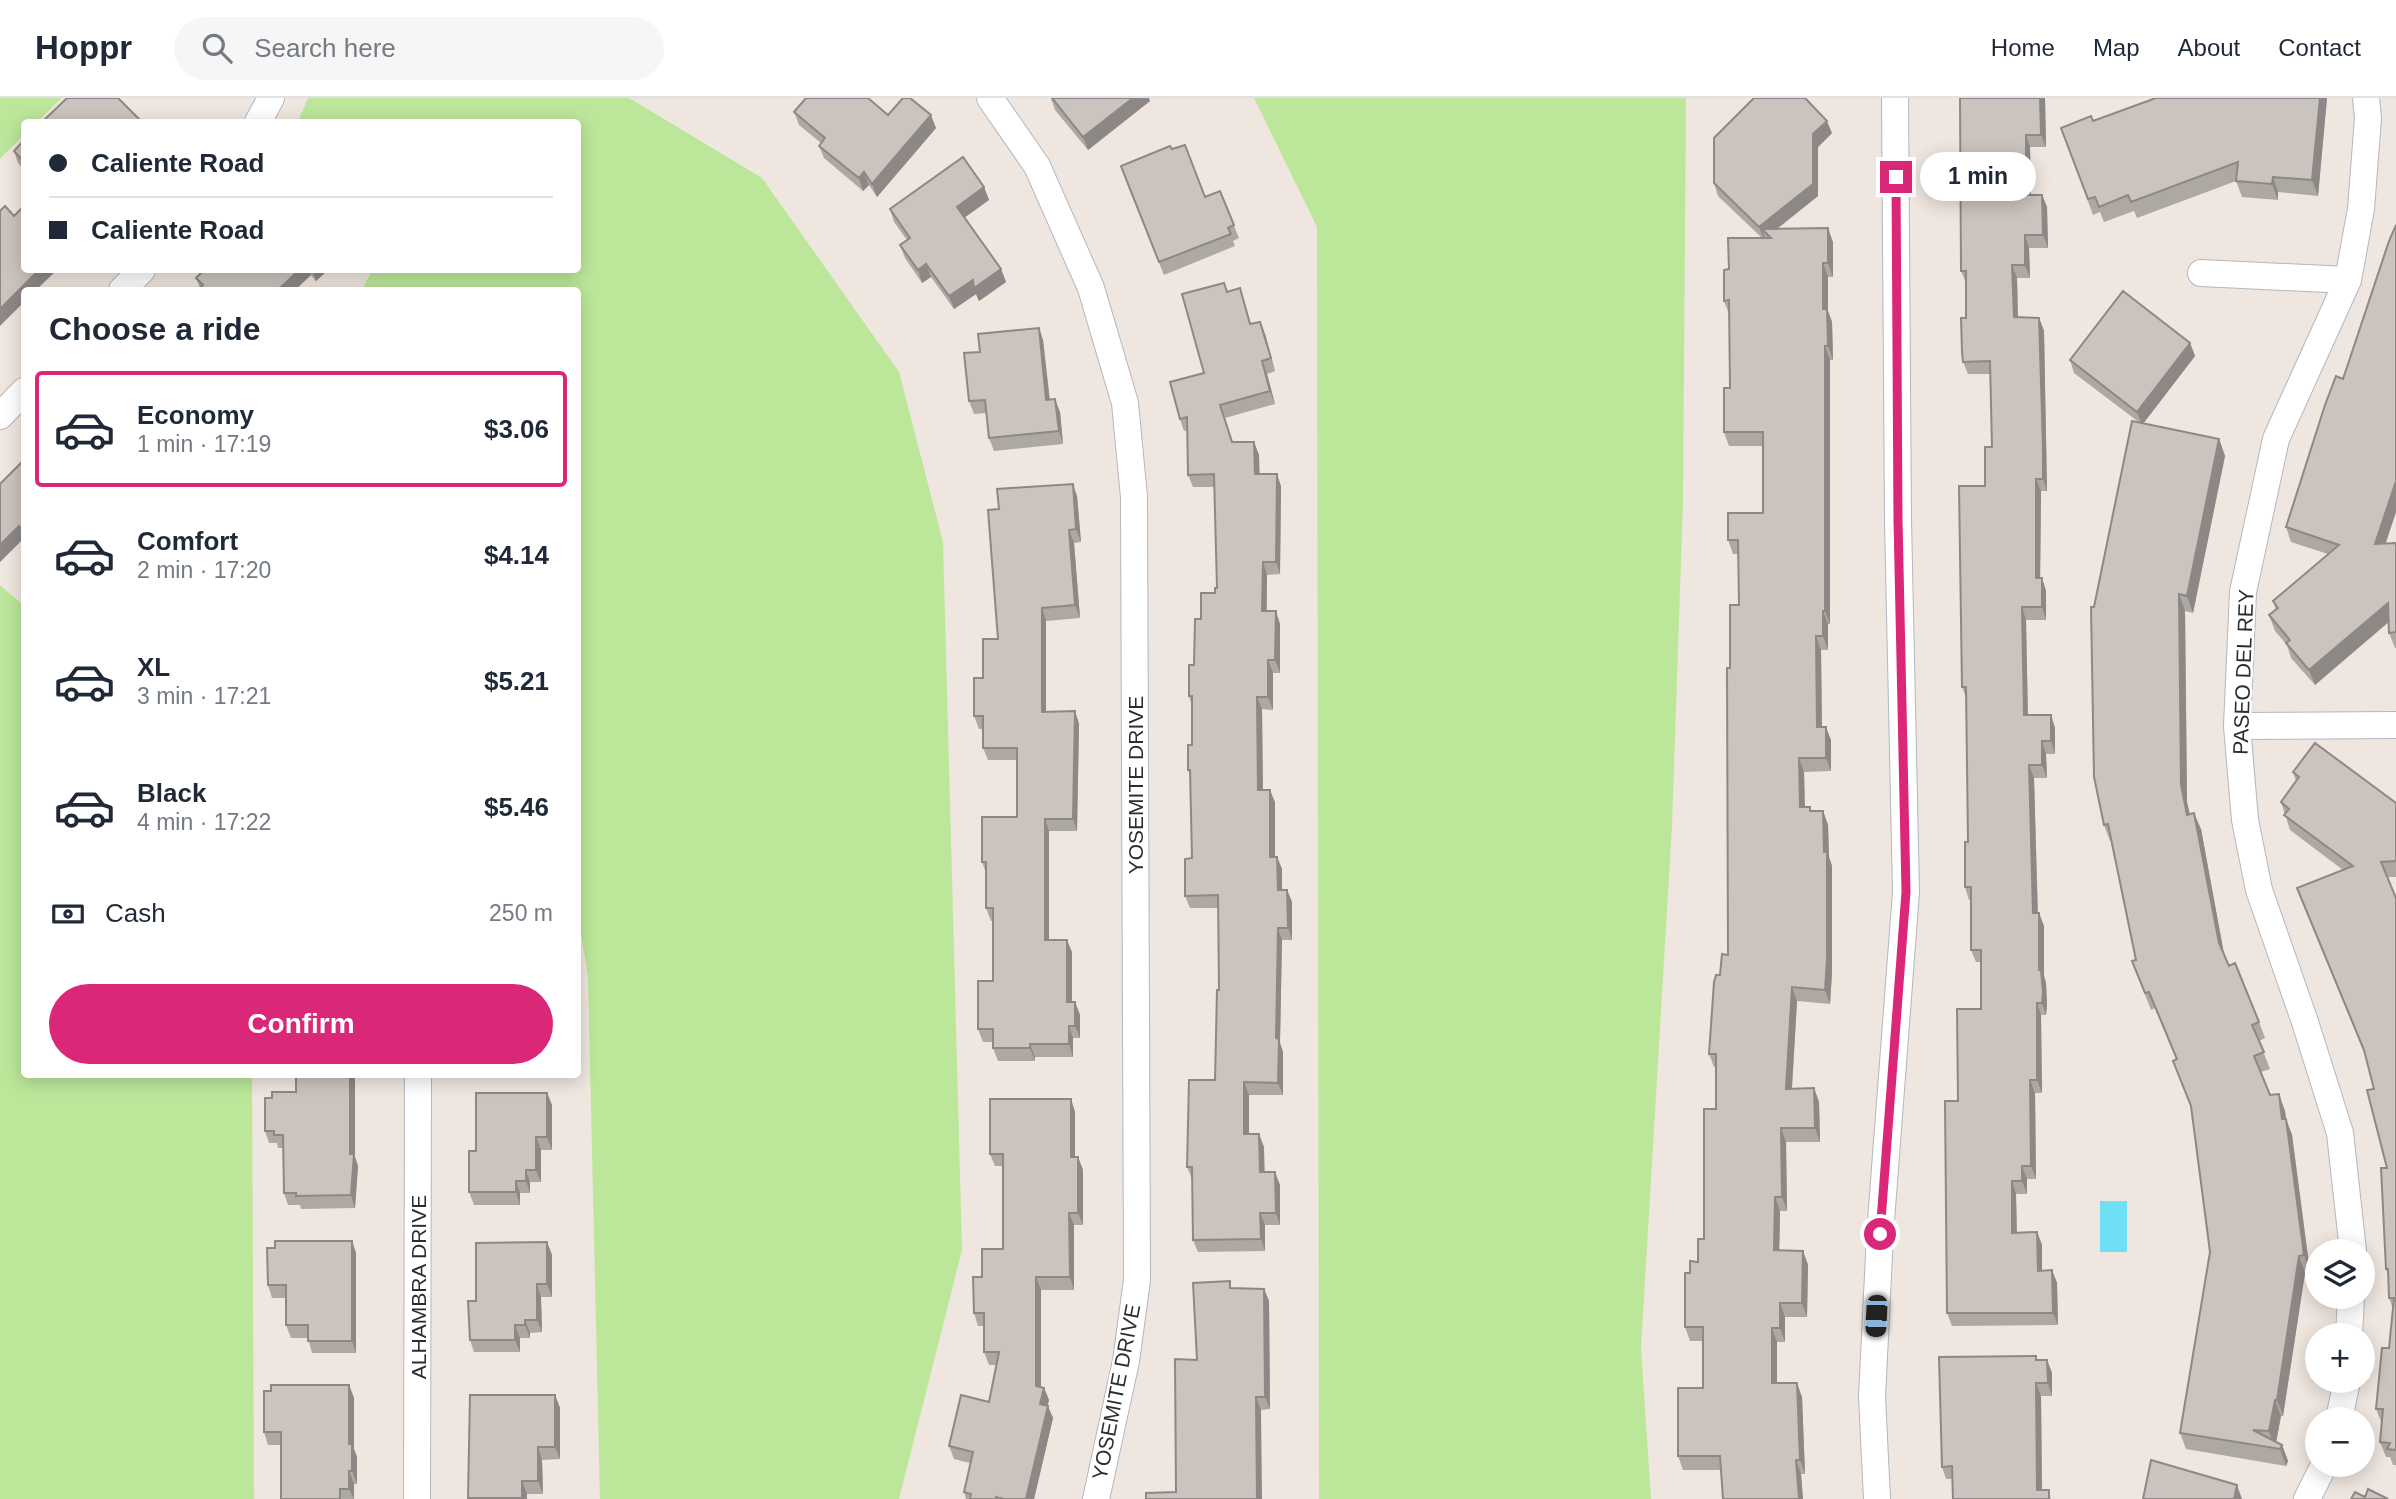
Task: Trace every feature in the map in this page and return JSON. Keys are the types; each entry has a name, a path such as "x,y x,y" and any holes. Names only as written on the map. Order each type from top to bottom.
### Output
{"street":[{"path":"260,119 271,98"},
{"name":"YOSEMITE DRIVE","path":"990,98 1037,166 1091,288 1125,403 1134,497 1137,1280 1126,1361 1096,1499"},
{"path":"1877,1499 1872,1397 1880,1234 1906,892 1898,520 1895,98"},
{"name":"PASEO DEL REY","path":"2352,1239 2340,1133 2259,890 2245,820 2237,726 2243,592 2276,439 2348,281 2361,209 2368,118 2365,98"},
{"path":"125,287 139,273"},
{"path":"2201,273 2348,281"},
{"path":"0,416 21,394"},
{"path":"2237,726 2396,724"},
{"name":"ALHAMBRA DRIVE","path":"417,1499 418,1078"},
{"path":"2307,1499 2318,1477"}],"green space":[{"path":"0,98 62,98 40,119 21,119 21,138 0,159"},
{"path":"308,98 629,98 762,178 899,372 943,542 962,1250 899,1499 600,1499 588,976 581,935 581,287 364,287 370,273 581,273 581,119 299,119"},
{"path":"1254,98 1686,98 1683,501 1672,826 1641,1348 1651,1499 1319,1499 1317,227"},
{"path":"0,585 21,603 21,1078 252,1078 254,1499 0,1499"}],"water":[{"path":"2100,1201 2127,1201 2127,1252 2100,1252"}],"building":[{"path":"67,98 118,98 139,119 45,119"},
{"path":"806,98 868,98 888,115 903,98 910,98 931,115 872,184 864,172 859,178 819,146 825,138 794,112"},
{"path":"1052,98 1133,98 1083,137"},
{"path":"1754,98 1805,98 1827,121 1813,134 1813,184 1759,227 1714,183 1714,138"},
{"path":"1960,98 2040,98 2041,135 2026,135 2026,195 2042,195 2043,235 2025,235 2025,265 2012,265 2014,317 2039,318 2043,447 2043,479 2036,479 2036,578 2042,578 2042,607 2022,607 2024,715 2051,715 2051,741 2042,741 2042,765 2029,765 2033,913 2039,913 2039,970 2043,992 2042,1003 2037,1003 2037,1080 2030,1080 2031,1166 2022,1166 2022,1181 2012,1181 2012,1233 2037,1232 2038,1271 2052,1270 2053,1313 1947,1313 1945,1101 1958,1101 1957,1009 1981,1009 1981,950 1971,950 1971,887 1965,887 1965,842 1968,842 1966,687 1962,687 1959,486 1985,486 1985,447 1992,447 1990,361 1963,362 1962,352 1961,318 1966,318 1966,271 1961,271"},
{"path":"2156,98 2320,98 2312,180 2273,177 2272,184 2236,181 2238,162 2131,202 2128,195 2099,207 2095,197 2088,199 2061,128 2091,116 2093,121"},
{"path":"21,143 21,159 14,151"},
{"path":"1185,145 1205,197 1220,191 1234,225 1228,228 1231,234 1159,262 1121,166 1170,146 1172,149"},
{"path":"963,157 984,187 957,207 1001,269 974,288 973,280 949,296 926,264 918,270 900,245 910,238 890,209"},
{"path":"5,206 14,216 21,209 21,273 36,273 0,309 0,211"},
{"path":"2396,225 2396,481 2375,544 2396,543 2396,632 2389,633 2388,603 2309,670 2286,643 2290,640 2269,615 2278,608 2273,601 2339,545 2286,527 2325,405 2336,376 2343,379"},
{"path":"1828,228 1828,263 1823,263 1823,309 1827,309 1828,346 1825,346 1825,611 1823,636 1816,636 1817,727 1826,727 1826,758 1799,758 1800,807 1810,807 1810,811 1823,811 1824,852 1827,852 1827,959 1825,990 1792,987 1786,1089 1814,1088 1815,1128 1781,1128 1782,1197 1775,1197 1774,1250 1803,1251 1802,1303 1780,1303 1780,1328 1772,1328 1772,1383 1797,1383 1800,1460 1796,1460 1799,1499 1723,1499 1720,1456 1678,1456 1678,1388 1703,1388 1703,1327 1685,1327 1685,1273 1690,1273 1690,1261 1698,1262 1698,1239 1704,1239 1704,1109 1716,1109 1716,1054 1709,1054 1714,982 1716,975 1720,975 1722,954 1728,955 1727,668 1730,668 1730,605 1739,605 1738,540 1728,540 1728,513 1763,513 1763,432 1724,432 1724,388 1730,388 1729,300 1724,301 1724,270 1729,269 1728,238 1771,238 1762,229"},
{"path":"201,273 296,273 281,287 201,287 203,285 196,278"},
{"path":"1224,283 1227,292 1240,288 1250,324 1260,322 1271,358 1262,361 1270,391 1220,405 1232,442 1254,442 1255,474 1277,474 1276,562 1263,562 1262,611 1276,611 1275,660 1268,660 1268,697 1257,697 1258,790 1270,790 1270,857 1277,857 1278,890 1287,890 1288,928 1278,928 1278,1083 1244,1082 1244,1134 1259,1134 1260,1172 1275,1172 1276,1213 1260,1213 1261,1239 1193,1240 1192,1167 1187,1167 1189,1080 1215,1080 1219,990 1218,895 1185,896 1185,859 1192,858 1188,770 1188,745 1192,745 1189,665 1194,665 1195,619 1201,619 1201,593 1215,593 1217,588 1214,474 1188,475 1187,417 1180,419 1170,382 1204,373 1182,294"},
{"path":"2123,291 2190,343 2137,412 2070,360"},
{"path":"1039,328 1046,400 1055,399 1059,431 989,438 985,400 969,401 964,353 980,352 978,334"},
{"path":"2132,421 2219,439 2187,596 2179,594 2181,785 2187,815 2194,813 2219,943 2229,966 2235,963 2259,1022 2252,1025 2264,1052 2254,1056 2270,1095 2279,1094 2282,1119 2286,1119 2304,1255 2299,1256 2277,1400 2269,1431 2253,1430 2282,1445 2280,1449 2180,1433 2210,1252 2191,1106 2173,1061 2177,1059 2149,992 2145,993 2132,961 2136,960 2108,824 2104,825 2094,777 2091,607 2094,607"},
{"path":"21,463 21,528 19,526 0,545 0,484"},
{"path":"1073,484 1076,529 1069,530 1075,605 1042,608 1042,712 1075,711 1073,819 1045,819 1045,940 1067,940 1067,1002 1075,1002 1075,1026 1069,1026 1069,1044 993,1048 993,1029 978,1029 978,981 993,981 993,908 986,908 982,817 1017,817 1017,748 983,748 983,716 974,716 974,678 983,678 983,639 998,639 988,510 999,509 997,489"},
{"path":"2315,743 2396,803 2396,861 2381,862 2396,898 2396,1450 2387,1449 2390,1443 2380,1442 2383,1409 2376,1409 2382,1348 2389,1348 2394,1298 2389,1298 2386,1269 2381,1168 2387,1168 2367,1090 2374,1089 2364,1050 2297,888 2353,866 2284,815 2289,809 2281,802 2299,777 2293,772"},
{"path":"296,1078 350,1078 350,1154 354,1154 351,1195 296,1196 296,1193 284,1193 283,1135 265,1131 265,1098 272,1098 272,1092 296,1092"},
{"path":"476,1093 547,1093 547,1137 536,1137 536,1170 526,1170 526,1181 516,1181 516,1192 469,1192 469,1151 476,1151"},
{"path":"990,1099 1071,1099 1071,1157 1078,1157 1078,1213 1069,1213 1070,1277 1036,1277 1036,1386 1044,1388 1040,1404 1048,1406 1026,1499 970,1499 971,1494 964,1492 973,1452 949,1446 961,1395 989,1402 999,1352 984,1352 984,1313 974,1313 973,1277 982,1277 982,1249 1003,1249 1003,1154 990,1154"},
{"path":"275,1241 352,1241 352,1341 308,1341 308,1325 286,1325 286,1285 268,1285 267,1248 275,1248"},
{"path":"547,1242 547,1284 537,1284 537,1320 525,1320 525,1325 515,1325 515,1340 470,1340 468,1301 476,1301 476,1243"},
{"path":"1230,1281 1230,1288 1264,1289 1265,1397 1256,1397 1257,1499 1146,1499 1146,1493 1176,1492 1175,1359 1197,1360 1193,1283"},
{"path":"2036,1356 2036,1360 2047,1360 2048,1383 2036,1383 2037,1490 2049,1490 2049,1499 1953,1499 1952,1466 1942,1467 1939,1357"},
{"path":"271,1385 349,1385 352,1471 349,1471 349,1489 340,1489 340,1499 281,1499 281,1432 264,1432 264,1391 271,1391"},
{"path":"470,1395 555,1395 555,1447 538,1447 538,1481 522,1481 522,1498 468,1498"},
{"path":"2151,1460 2237,1485 2234,1499 2143,1499"},
{"path":"2368,1489 2388,1499 2351,1499 2355,1492 2365,1497"}],"route":[{"path":"1880,1234 1906,892 1898,520 1896,177"}]}
